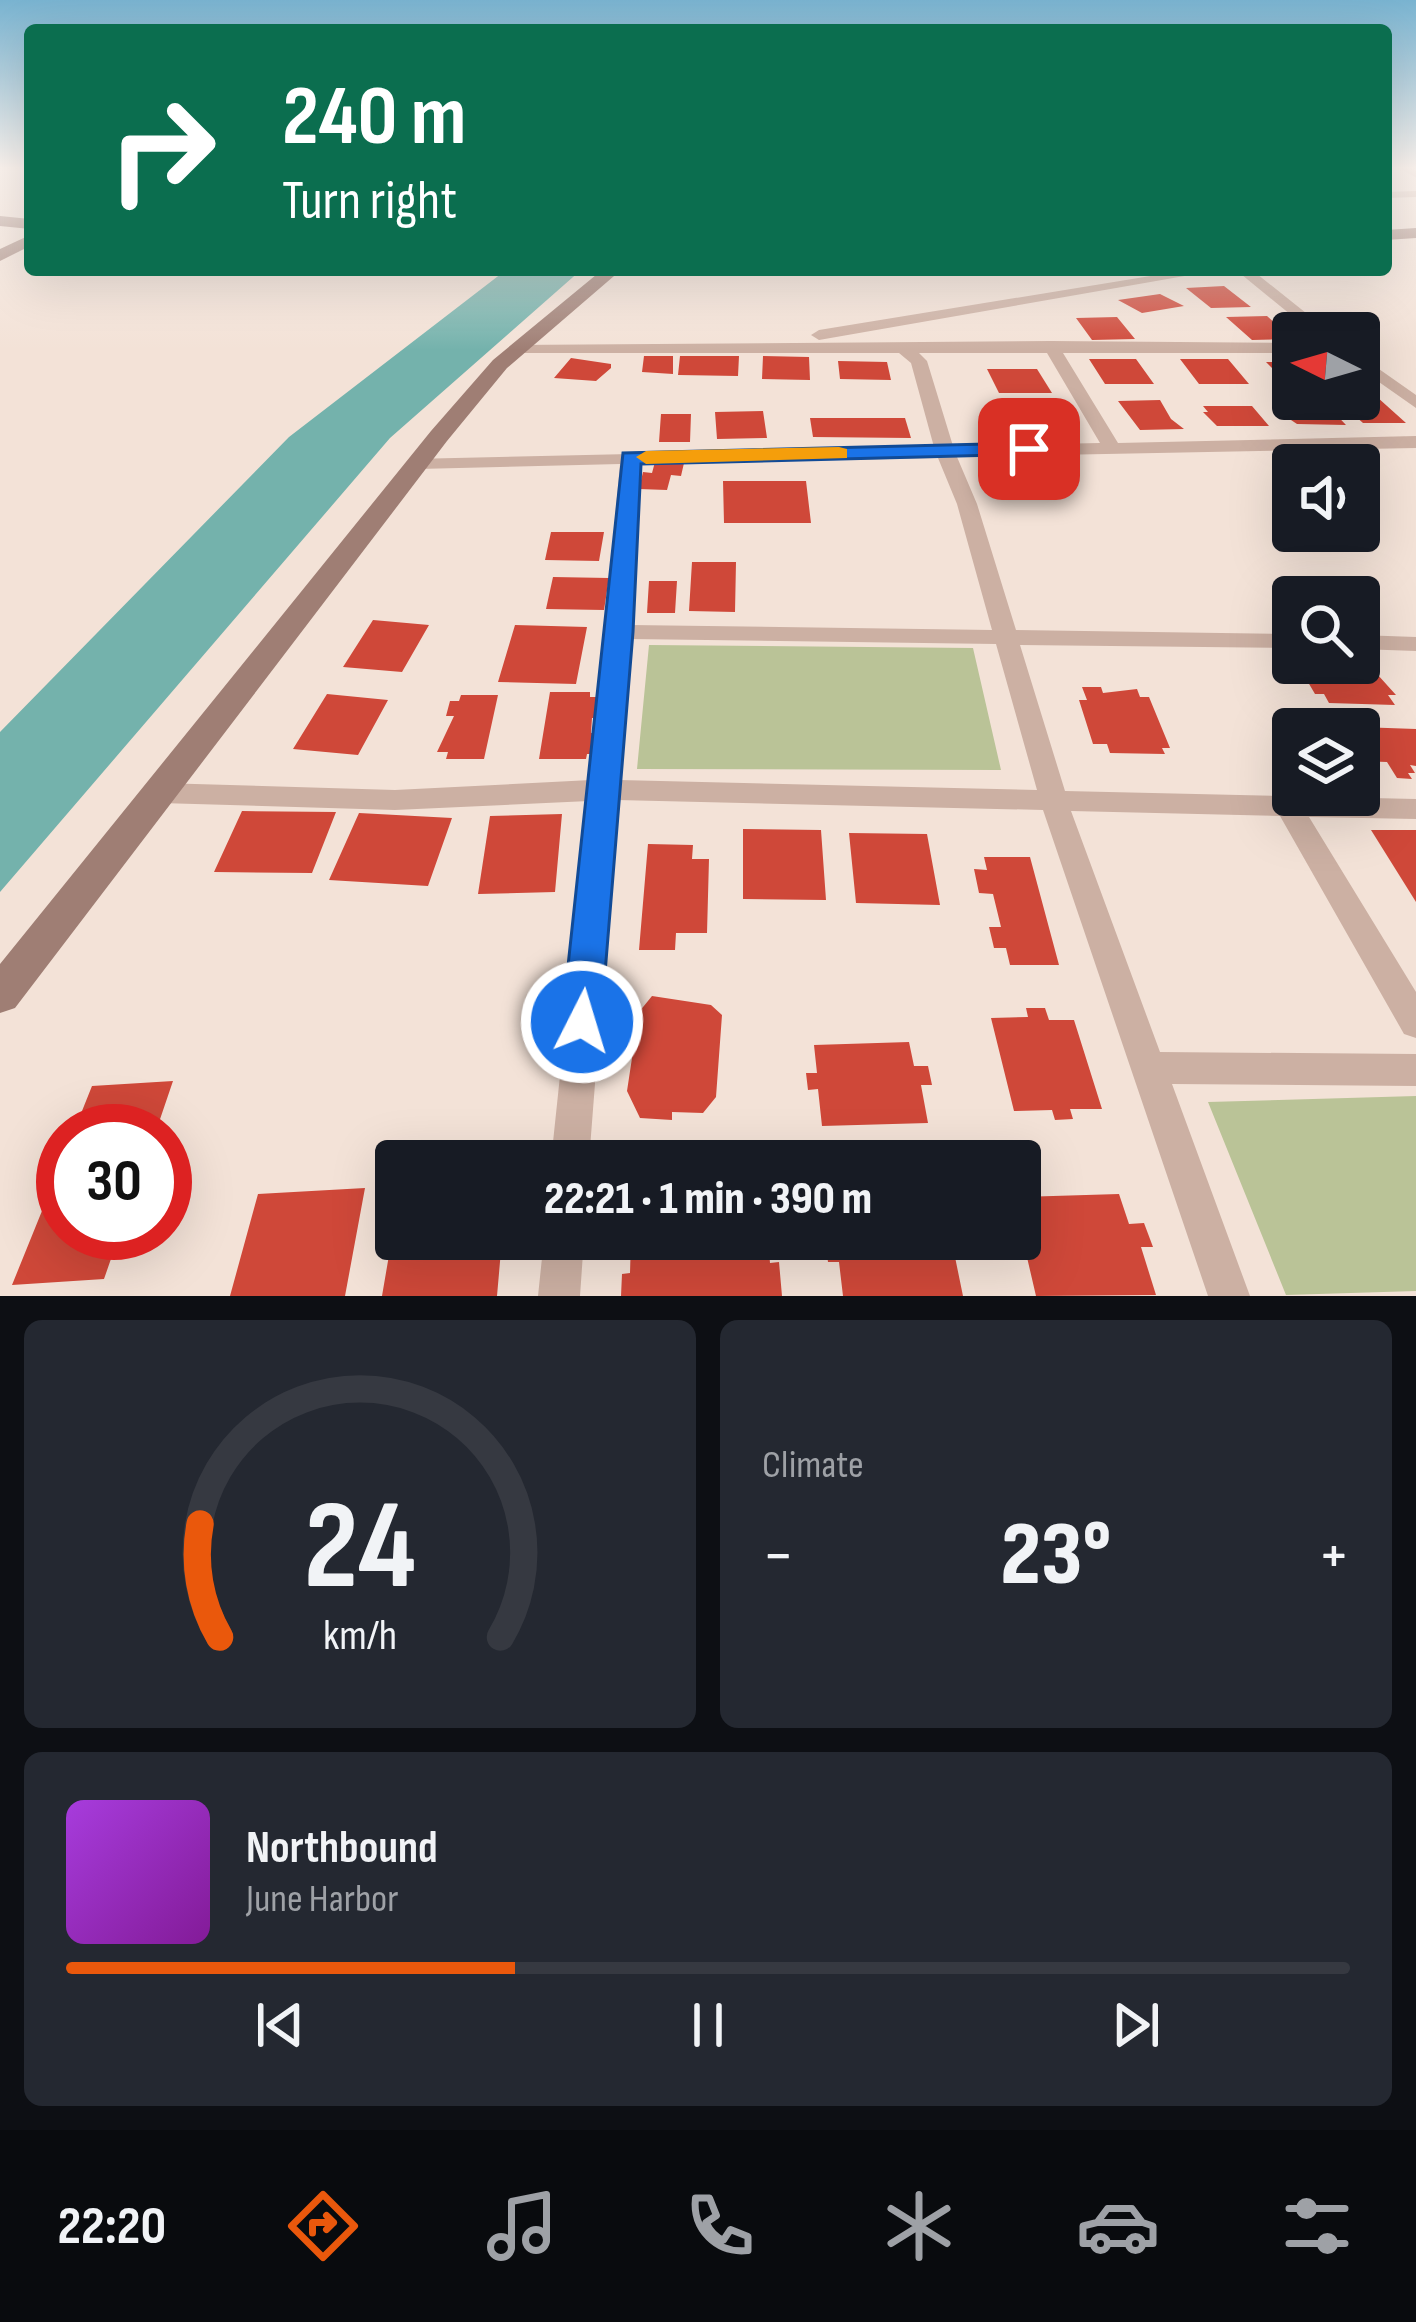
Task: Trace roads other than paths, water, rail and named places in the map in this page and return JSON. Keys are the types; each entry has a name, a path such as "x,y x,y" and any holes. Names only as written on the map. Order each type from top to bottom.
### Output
{"street":[{"path":"0,994 418,463 518,348 605,276"},
{"path":"740,348 1176,276"},
{"path":"1251,276 1297,312"},
{"path":"1051,346 1112,448"},
{"path":"902,347 919,361 945,451 967,504 1054,802 1229,1296"},
{"path":"518,348 1272,348"},
{"path":"1380,374 1411,395"},
{"path":"418,463 1416,442"},
{"path":"572,1140 619,632 630,458"},
{"path":"619,632 1272,640"},
{"path":"1380,643 1416,644"},
{"path":"160,793 395,800 601,790 1272,806"},
{"path":"1380,808 1416,809"},
{"path":"1294,816 1416,1023"},
{"path":"1149,1069 1416,1070"},
{"path":"559,1296 562,1260"}],"water":[{"path":"498,276 574,276 390,438 0,892 0,732 289,437"}]}
